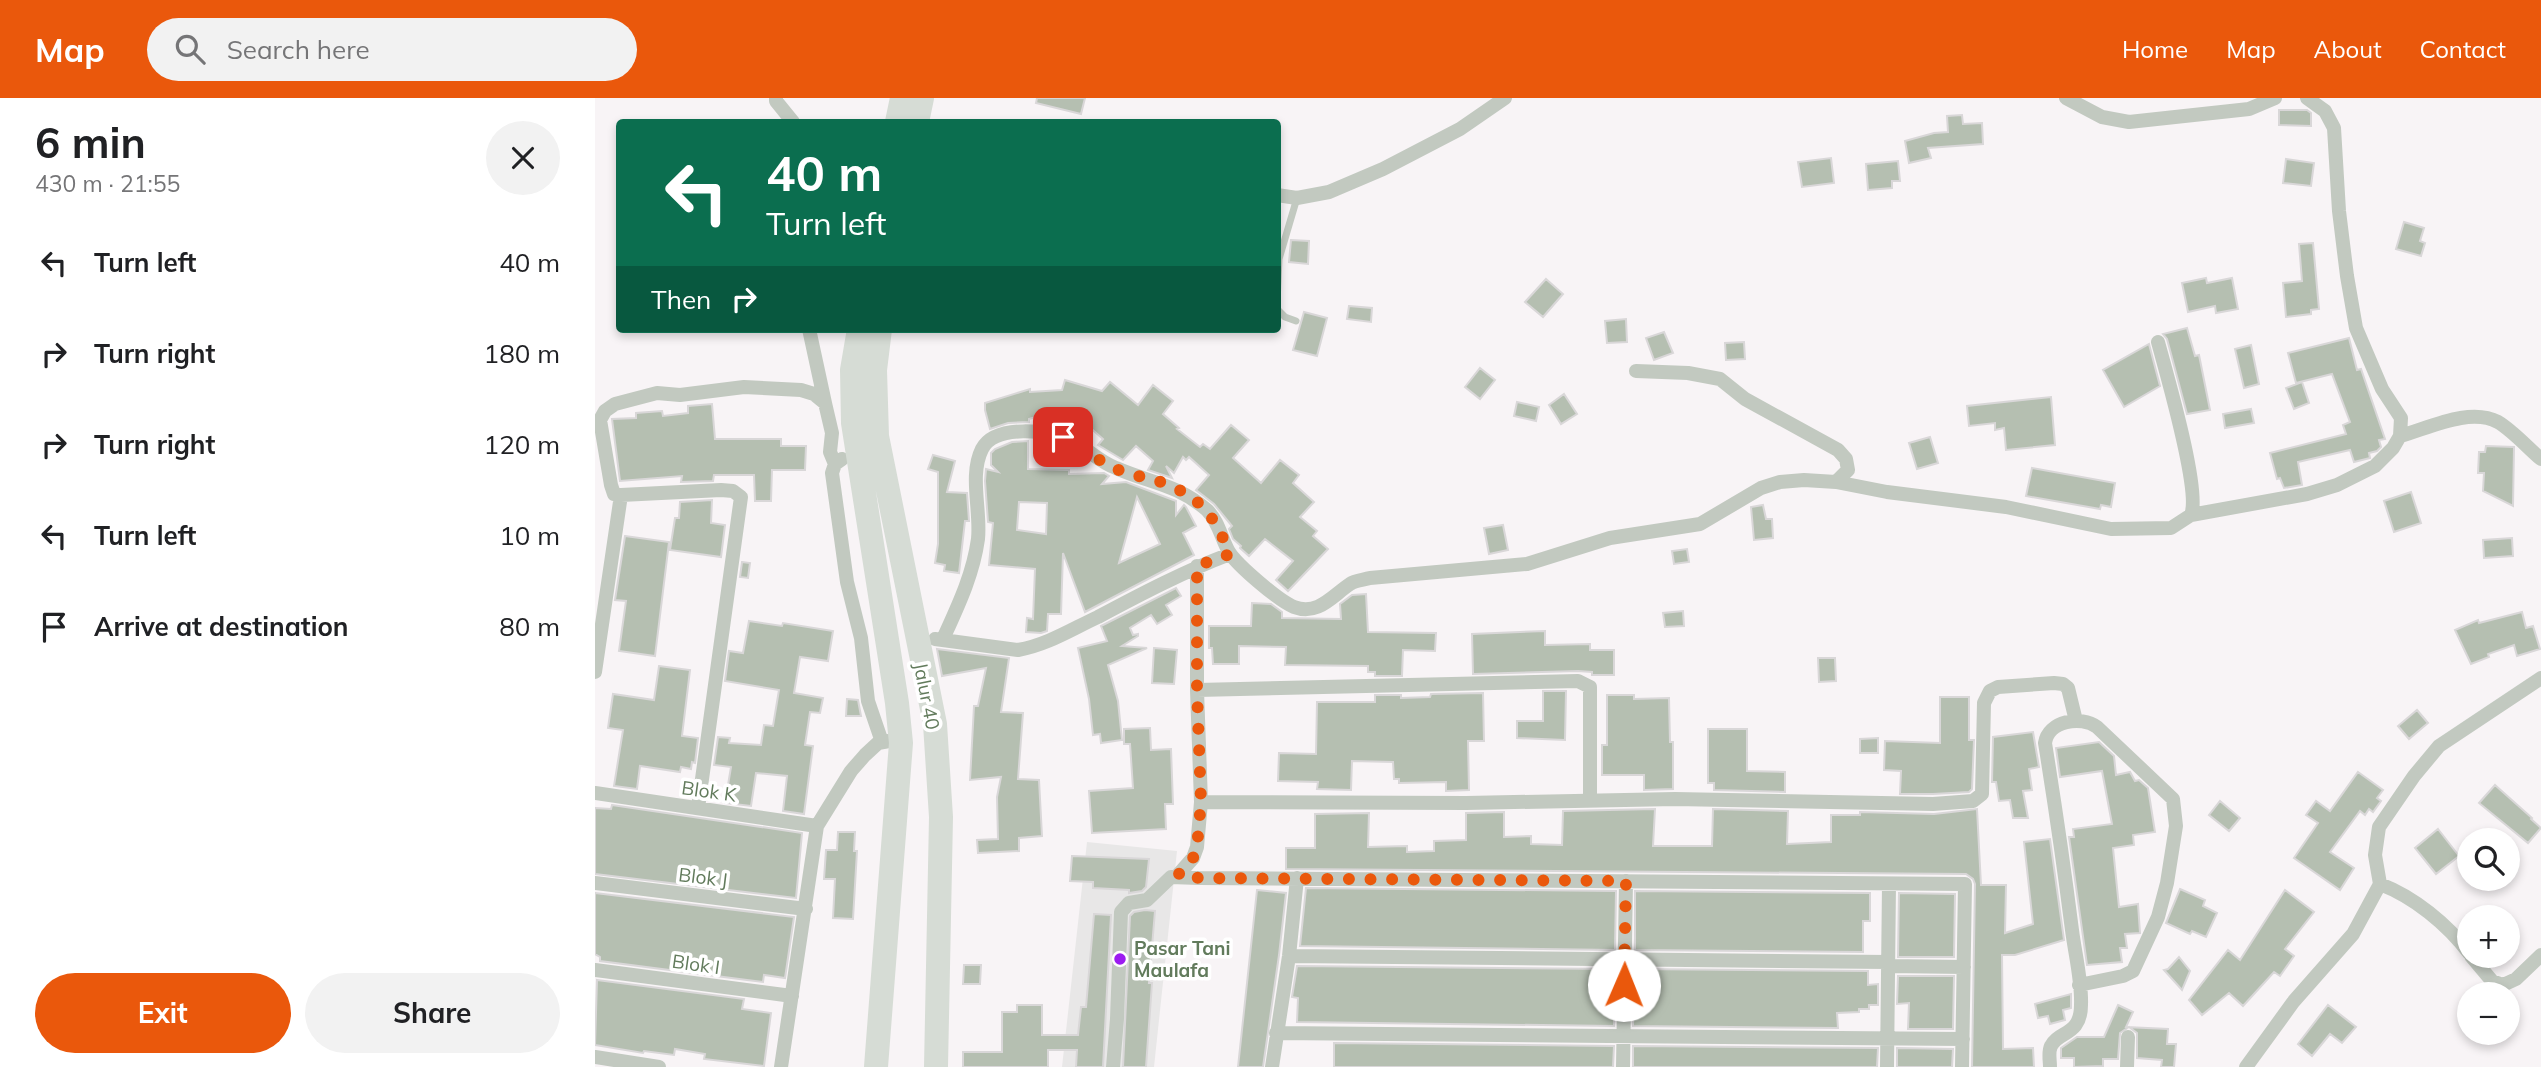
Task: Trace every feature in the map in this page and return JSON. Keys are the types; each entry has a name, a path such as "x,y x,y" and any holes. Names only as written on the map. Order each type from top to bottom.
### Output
{"highway":[{"path":"898,119 902,98"},
{"path":"918,119 922,98"},
{"name":"Jalur 40","path":"858,333 852,370 853,422 846,460 872,557 897,703 891,741 876,1067"},
{"name":"Jalur 40","path":"880,333 875,370 877,436 935,724 941,817 936,1067"},
{"path":"872,557 889,544 899,543"}],"street":[{"path":"776,98 791,119"},
{"path":"1281,196 1297,198 1329,192 1383,169 1459,129 1505,98"},
{"path":"2066,98 2102,117 2129,122 2239,111 2275,98"},
{"path":"943,639 962,597 976,552 977,470 981,450 988,440 1005,432 1045,433 1063,437 1084,447 1106,464 1163,483 1188,496 1214,518 1230,554 1284,602 1301,609 1326,604 1352,582 1394,575 1527,564 1610,538 1700,524 1761,488 1780,482 1836,482 1887,492 2006,508 2111,529 2171,528 2191,515 2307,494 2337,485 2375,466 2393,449 2400,436 2401,418 2382,389 2356,328 2339,211 2334,128 2325,111 2307,98"},
{"path":"781,1067 817,826 851,771 865,755 891,741 868,701 862,638 847,582 832,473 846,460 830,452 832,433 810,333"},
{"path":"2158,342 2190,476 2194,504 2191,515"},
{"path":"1636,371 1688,373 1720,379 1745,399 1838,450 1846,459 1848,470 1836,482"},
{"path":"698,808 741,498 733,491 721,490 614,494 600,420 605,411 615,404 657,393 680,395 744,387 801,390 814,394 825,403"},
{"path":"2400,436 2451,421 2471,417 2484,419 2498,422 2541,459"},
{"path":"595,672 621,495"},
{"path":"916,639 943,639 1018,650 1030,648 1197,566 1230,554"},
{"path":"1178,875 1193,858 1197,847 1201,802 1197,690 1197,566"},
{"path":"2246,1067 2294,1001 2353,934 2380,884 2375,855 2379,827 2432,753 2541,678"},
{"path":"1197,690 1578,681 1590,687 1590,801"},
{"path":"1201,802 1466,803 1675,799 1933,804 1973,801 1982,794 1984,703 1990,691 1997,687 2063,684 2068,688 2076,721"},
{"path":"2050,1067 2050,1048 2053,1043 2070,1033 2077,1022 2082,1004 2079,985 2045,743 2046,735 2055,726 2087,721 2163,787 2173,799 2176,826 2161,906 2145,950 2133,971 2123,976 2079,985"},
{"name":"Blok K","path":"595,793 817,826"},
{"path":"1113,1067 1121,912 1129,902 1147,900 1171,877 1178,875 1965,884 1962,1067"},
{"path":"1272,1067 1289,957 1297,878"},
{"path":"1623,1067 1626,881"},
{"name":"Blok J","path":"595,883 806,909"},
{"path":"1887,1067 1889,884"},
{"path":"2380,884 2400,891 2457,937"},
{"path":"2481,968 2492,981 2503,985 2516,979 2541,955"},
{"path":"1289,957 1625,959 1964,967"},
{"name":"Blok I","path":"595,970 792,996"},
{"path":"1276,1032 1963,1039"},
{"path":"2127,1067 2128,1037"},
{"path":"595,1057 659,1067"}],"lane":[{"path":"1281,252 1297,198"},
{"path":"1281,313 1296,321"}],"shaded area":[{"name":"Pasar Tani Maulafa","path":"1087,842 1177,851 1154,1067 1062,1067"}],"building":[{"path":"1037,98 1085,98 1081,114 1036,103"},
{"path":"2279,110 2307,110 2311,113 2311,126 2279,125"},
{"path":"1962,115 1963,124 1982,123 1983,144 1928,148 1931,158 1909,163 1905,141 1948,132 1947,116"},
{"path":"1831,158 1834,183 1802,187 1798,162"},
{"path":"2286,159 2314,163 2311,186 2283,183"},
{"path":"1898,161 1900,181 1892,181 1892,188 1868,190 1866,164"},
{"path":"2404,222 2424,228 2420,241 2425,243 2421,256 2396,249"},
{"path":"1291,240 1309,241 1308,264 1289,262"},
{"path":"2313,243 2319,309 2311,310 2311,314 2286,317 2283,283 2302,281 2299,244"},
{"path":"2206,278 2207,283 2232,278 2238,309 2216,313 2215,306 2188,312 2182,283"},
{"path":"1546,279 1563,294 1543,317 1525,302"},
{"path":"1349,306 1372,308 1371,322 1347,319"},
{"path":"1304,312 1327,318 1317,356 1293,350"},
{"path":"1626,319 1627,342 1607,343 1605,321"},
{"path":"2187,328 2195,356 2199,355 2210,410 2187,414 2167,339 2163,334"},
{"path":"1664,332 1673,353 1654,360 1646,338"},
{"path":"2349,338 2357,370 2361,369 2385,439 2379,440 2381,447 2369,453 2370,458 2354,462 2350,450 2298,462 2302,485 2284,488 2280,478 2277,479 2270,453 2346,434 2343,425 2350,422 2332,374 2296,383 2288,353"},
{"path":"1744,342 1745,359 1726,360 1725,343"},
{"path":"2149,344 2160,386 2124,407 2103,370"},
{"path":"2251,345 2259,384 2244,388 2235,349"},
{"path":"1480,368 1495,380 1480,399 1465,387"},
{"path":"1065,380 1102,391 1110,382 1138,405 1153,385 1173,401 1163,414 1200,447 1203,444 1210,449 1231,425 1249,440 1233,458 1261,483 1280,460 1299,475 1293,483 1314,502 1300,517 1317,531 1313,536 1328,549 1288,591 1276,580 1293,561 1265,539 1249,556 1240,548 1229,529 1232,526 1214,504 1196,490 1209,475 1189,457 1186,460 1183,457 1174,473 1166,466 1172,478 1148,470 1153,461 1136,446 1123,460 1098,445 1103,439 1087,425 1049,413 1029,419 1029,422 1008,423 990,429 985,403 1030,389 1030,392 1062,390"},
{"path":"2302,382 2309,403 2294,409 2286,388"},
{"path":"1564,394 1577,414 1561,424 1549,405"},
{"path":"2051,397 2055,445 2006,450 2004,428 1995,430 1995,423 1969,426 1967,406"},
{"path":"1517,402 1539,407 1536,421 1514,416"},
{"path":"712,404 715,439 781,439 781,446 806,446 805,470 772,470 771,501 755,501 754,475 714,475 713,481 681,482 682,476 620,481 612,419 636,418 636,413 662,411 663,416 688,413 688,406"},
{"path":"2251,409 2254,423 2225,428 2223,414"},
{"path":"1930,437 1938,463 1917,469 1909,443"},
{"path":"1028,441 1028,469 1069,470 1069,474 1104,473 1109,476 1102,484 1126,482 1176,501 1176,515 1184,505 1196,526 1183,533 1194,555 1085,612 1063,553 1061,614 1048,614 1047,631 1026,632 1027,618 1033,619 1035,569 989,565 993,523 988,522 986,469 998,472 991,465 991,453 1012,442","holes":["1137,497 1160,544 1119,563","1019,502 1047,503 1046,534 1017,530"]},
{"path":"2486,446 2514,447 2513,506 2483,491 2484,473 2478,473 2479,452 2485,452"},
{"path":"933,455 955,461 947,492 967,493 969,521 965,521 959,573 944,571 945,565 935,563 938,544 938,472 928,469"},
{"path":"2032,468 2115,483 2111,507 2101,505 2100,509 2026,496"},
{"path":"2411,492 2421,523 2394,532 2384,501"},
{"path":"712,500 711,523 725,525 721,557 670,550 675,518 679,518 680,502"},
{"path":"1763,505 1766,519 1772,519 1773,538 1754,540 1751,507"},
{"path":"1503,525 1508,550 1489,554 1484,528"},
{"path":"625,536 669,542 655,656 619,651 626,601 615,600"},
{"path":"2512,538 2513,556 2484,558 2483,540"},
{"path":"1687,549 1689,562 1674,564 1672,551"},
{"path":"742,562 750,563 748,578 740,577"},
{"path":"1176,588 1181,596 1166,605 1172,615 1157,624 1151,615 1130,628 1133,635 1138,636 1122,646 1147,648 1108,665 1118,701 1122,740 1101,743 1100,734 1093,735 1089,699 1078,648 1107,641 1101,626"},
{"path":"1366,594 1368,632 1436,633 1435,651 1403,650 1402,676 1375,676 1375,672 1368,672 1368,666 1285,665 1286,647 1239,646 1239,664 1213,664 1212,648 1209,648 1209,626 1251,626 1252,603 1271,604 1282,612 1282,618 1341,619 1340,604 1352,595"},
{"path":"1683,611 1684,626 1665,627 1663,613"},
{"path":"2522,612 2526,628 2533,626 2540,649 2517,656 2514,645 2488,654 2489,657 2471,664 2455,630 2478,620 2479,623"},
{"path":"749,621 833,631 828,661 800,657 794,693 823,698 820,713 810,712 805,745 813,746 804,814 783,811 787,776 756,773 751,806 725,803 731,767 714,765 718,737 730,738 729,743 761,745 764,725 773,726 779,690 725,681 729,651 743,653"},
{"path":"1545,631 1545,645 1590,644 1590,650 1614,650 1614,675 1592,675 1592,672 1578,671 1473,674 1472,634"},
{"path":"1154,648 1177,650 1174,684 1152,683"},
{"path":"937,649 1009,658 1001,712 1023,713 1018,779 1039,780 1042,836 1019,838 1019,851 978,853 977,840 998,839 997,797 1001,777 970,780 974,706 978,706 986,668 942,676"},
{"path":"1818,658 1835,658 1836,681 1819,682"},
{"path":"659,666 690,670 682,736 698,738 695,763 692,762 691,769 681,767 680,772 640,766 637,789 614,786 623,730 608,728 613,694 654,700"},
{"path":"1543,691 1566,691 1565,740 1517,738 1517,721 1543,721"},
{"path":"1483,693 1484,741 1468,741 1469,790 1446,791 1446,782 1399,783 1399,779 1394,779 1393,762 1352,761 1351,790 1317,789 1318,782 1278,781 1279,753 1316,754 1317,702 1375,702 1375,695 1401,695 1401,698 1430,697 1431,694"},
{"path":"1607,695 1634,695 1634,699 1669,698 1673,789 1644,790 1644,775 1602,775 1602,745 1607,745"},
{"path":"1940,697 1969,697 1969,740 1974,740 1972,789 1969,792 1900,794 1901,771 1884,770 1885,741 1940,743"},
{"path":"847,699 858,700 861,716 846,716"},
{"path":"2417,710 2428,723 2409,739 2398,726"},
{"path":"1150,728 1151,750 1171,749 1173,804 1165,804 1166,829 1092,833 1089,791 1133,788 1130,744 1124,744 1124,729"},
{"path":"1708,729 1747,729 1747,771 1785,772 1785,792 1714,790 1714,783 1708,783"},
{"path":"2033,732 2039,767 2029,769 2032,790 2023,791 2028,818 2013,818 2010,800 1999,801 1996,782 1992,782 1993,737"},
{"path":"1878,738 1878,753 1860,753 1860,739"},
{"path":"2099,742 2114,756 2116,775 2130,772 2135,781 2139,780 2148,788 2155,832 2133,835 2134,845 2113,848 2119,907 2138,904 2140,933 2125,934 2127,948 2120,948 2122,962 2087,965 2069,837 2074,837 2073,829 2112,824 2102,771 2060,777 2056,748"},
{"path":"2358,772 2383,790 2377,798 2381,801 2373,812 2369,809 2365,815 2360,811 2330,852 2354,868 2340,890 2294,858 2318,823 2306,815 2316,801 2330,811"},
{"path":"2495,785 2541,828 2528,843 2520,836 2520,828 2510,828 2479,803"},
{"path":"2220,801 2240,818 2229,831 2209,815"},
{"path":"612,805 802,833 796,898 595,874 595,808 611,809"},
{"path":"1655,809 1653,846 1712,846 1713,809 1788,811 1787,844 1831,842 1831,815 1860,815 1860,812 1934,814 1977,809 1981,885 2006,885 2005,933 2033,924 2024,842 2050,839 2064,940 2015,955 2002,955 2003,1049 2033,1048 2034,1067 1972,1067 1975,884 1966,874 1286,869 1286,848 1315,848 1315,814 1369,813 1368,847 1407,846 1407,852 1434,851 1434,841 1466,840 1466,813 1504,812 1504,837 1531,836 1531,844 1562,845 1563,811"},
{"path":"2438,829 2457,853 2457,858 2436,874 2415,848"},
{"path":"838,832 855,832 854,851 857,851 853,919 833,918 835,879 824,879 826,850 837,850"},
{"path":"1072,856 1149,859 1146,887 1142,891 1129,893 1129,890 1093,888 1093,882 1070,881"},
{"path":"1306,888 1616,891 1615,950 1300,946"},
{"path":"2180,889 2205,900 2203,906 2217,913 2206,937 2192,931 2190,934 2166,923"},
{"path":"1257,890 1286,893 1263,1067 1238,1067"},
{"path":"2285,890 2314,912 2285,949 2294,956 2280,976 2274,972 2243,1006 2229,993 2202,1015 2189,1000 2228,950 2240,960"},
{"path":"1635,891 1870,893 1870,921 1863,921 1863,952 1635,950"},
{"path":"595,893 794,917 785,978 764,975 763,982 600,961 600,957 595,954"},
{"path":"1899,893 1955,894 1954,957 1898,957"},
{"path":"1155,911 1146,1067 1123,1067 1130,916 1134,912"},
{"path":"1094,914 1111,915 1103,1067 1076,1067 1077,1050 1048,1050 1048,1067 963,1067 963,1052 1002,1052 1002,1012 1017,1012 1017,1005 1042,1005 1042,1035 1078,1035 1081,1007 1086,1007"},
{"path":"2179,957 2190,971 2182,990 2164,970"},
{"path":"964,965 981,965 980,984 963,984"},
{"path":"1297,966 1615,969 1614,1026 1297,1022 1298,998 1292,997"},
{"path":"1634,969 1868,971 1868,985 1878,984 1878,1005 1869,1005 1869,1009 1859,1009 1859,1012 1837,1013 1838,1028 1633,1026"},
{"path":"1898,976 1954,976 1953,1029 1908,1029 1909,1003 1897,1004"},
{"path":"597,980 744,999 742,1009 771,1013 764,1066 704,1059 705,1054 675,1049 674,1055 595,1045"},
{"path":"2071,994 2071,1008 2063,1010 2065,1020 2050,1024 2048,1016 2038,1018 2035,1004"},
{"path":"2118,1005 2133,1012 2126,1027 2129,1027 2120,1033 2118,1059 2103,1059 2103,1066 2074,1067 2074,1058 2061,1058 2061,1048 2077,1037 2104,1037"},
{"path":"2328,1005 2356,1027 2342,1043 2330,1034 2312,1056 2298,1044"},
{"path":"2129,1027 2168,1029 2167,1044 2176,1044 2174,1067 2161,1067 2162,1060 2137,1058 2137,1033"},
{"path":"1334,1043 1614,1046 1613,1067 1334,1067"},
{"path":"1633,1046 1878,1048 1877,1067 1633,1067"},
{"path":"1897,1048 1953,1049 1952,1067 1897,1067"}],"place":[{"name":"Pasar Tani Maulafa","path":"1120,959"}],"route":[{"path":"1063,437 1084,447 1106,464 1163,483 1188,496 1214,518 1230,554 1197,566 1197,690 1201,802 1197,847 1193,858 1178,875 1199,878 1626,881 1624,985"}]}
